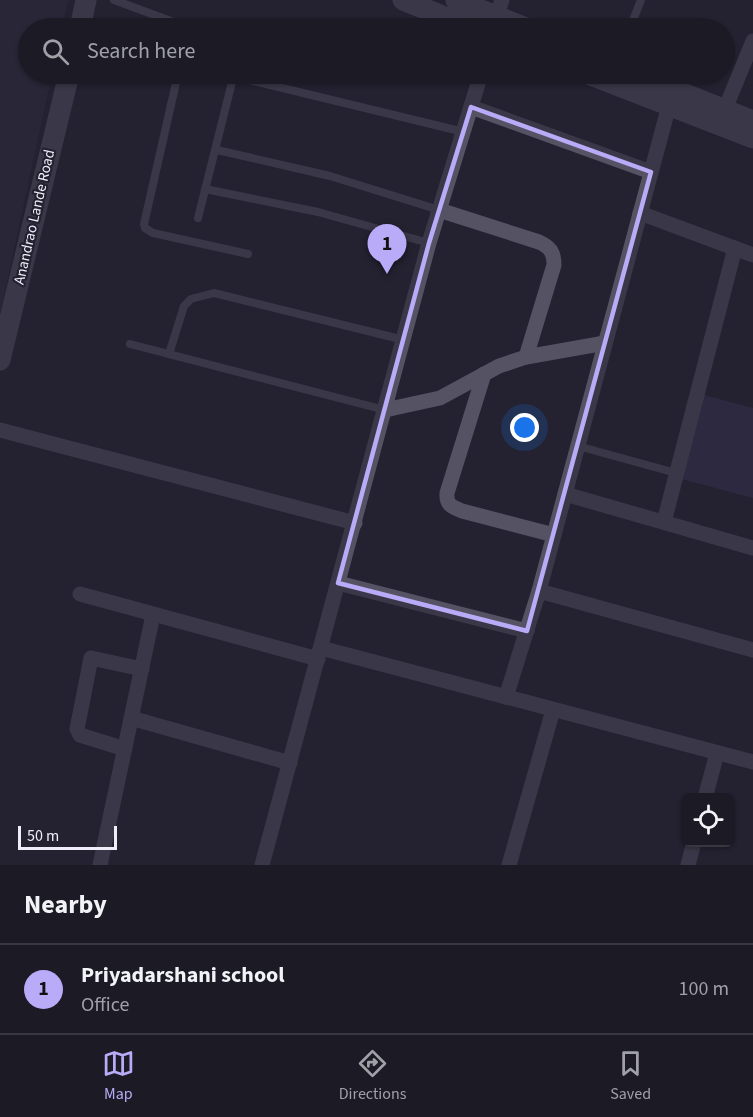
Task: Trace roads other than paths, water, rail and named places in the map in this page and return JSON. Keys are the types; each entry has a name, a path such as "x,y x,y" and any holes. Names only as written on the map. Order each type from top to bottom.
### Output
{"main road":[{"path":"82,18 86,0"},
{"path":"403,0 447,18"},
{"path":"456,0 497,15"},
{"name":"Anandrao Lande Road","path":"0,360 67,84"},
{"path":"625,84 672,97 722,117 753,138"},
{"path":"651,84 672,97"},
{"path":"722,117 753,121"}],"street":[{"path":"722,117 753,41"},
{"path":"262,865 429,243 478,84"},
{"path":"506,697 539,591 672,97"},
{"path":"471,108 651,172"},
{"path":"439,210 550,247 554,265 526,357"},
{"path":"640,213 753,255"},
{"path":"664,522 735,248"},
{"path":"385,410 440,398 499,366 526,357 606,343"},
{"path":"484,374 447,493 447,501 451,507 462,511 554,535"},
{"path":"0,430 355,524"},
{"path":"565,494 753,548"},
{"path":"339,584 527,631"},
{"path":"539,591 753,650"},
{"path":"80,594 153,615 506,697 753,762"},
{"path":"100,865 153,615"},
{"path":"124,748 80,735 77,729 91,658 142,669"},
{"path":"509,865 553,710"},
{"path":"131,718 290,763"},
{"path":"706,793 717,753"},
{"path":"688,865 693,847"}],"lane":[{"path":"114,0 163,18"},
{"path":"634,18 641,0"},
{"path":"176,84 144,224 145,228 153,233 248,254"},
{"path":"198,218 232,84"},
{"path":"270,84 464,132"},
{"path":"217,150 330,176 439,210"},
{"path":"205,189 318,212 429,243"},
{"path":"169,354 184,306 191,298 214,293 404,340"},
{"path":"130,344 385,410"},
{"path":"578,446 676,473"}],"place":[{"name":"Priyadarshani school","path":"387,274"}]}
